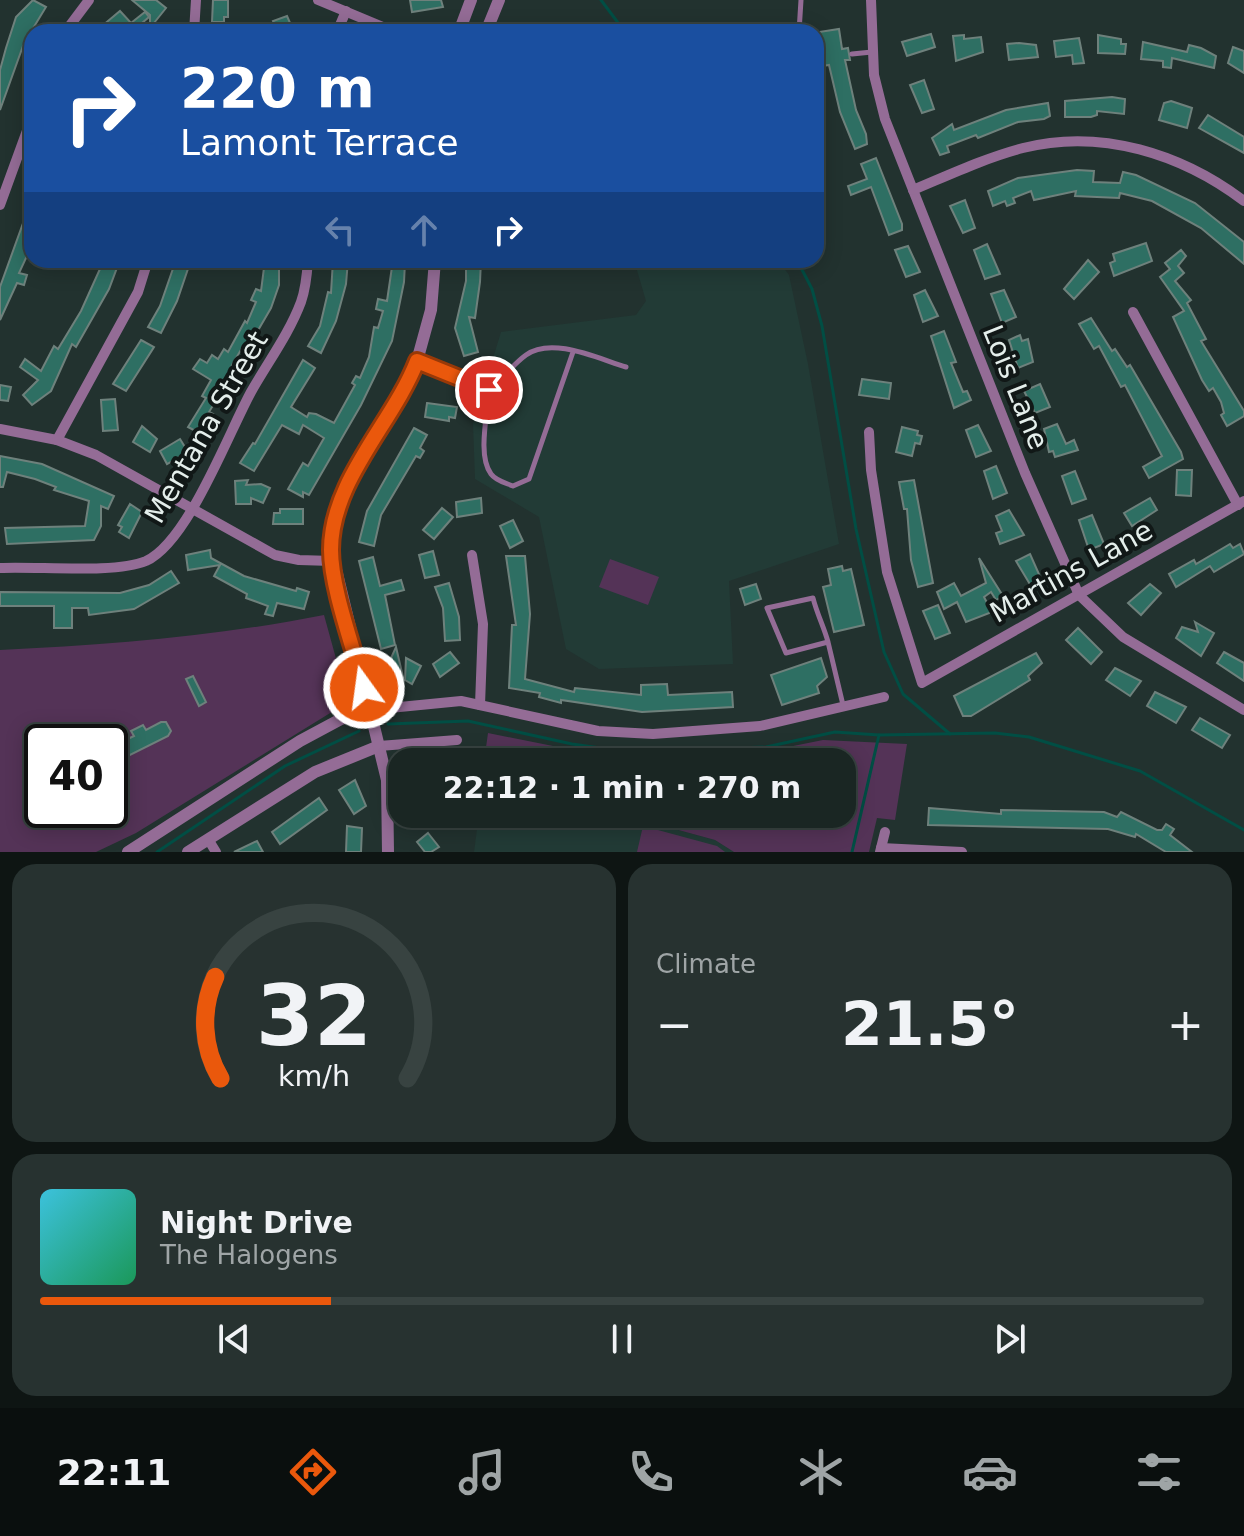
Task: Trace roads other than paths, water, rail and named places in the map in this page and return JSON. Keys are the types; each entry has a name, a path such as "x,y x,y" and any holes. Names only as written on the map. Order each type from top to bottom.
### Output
{"street":[{"path":"71,24 89,0"},
{"path":"194,24 196,0"},
{"path":"318,0 376,24"},
{"path":"462,24 471,0"},
{"path":"489,24 499,0"},
{"name":"Lois Lane","path":"871,0 872,52 880,101 1025,473 1079,595 1123,637 1244,710"},
{"path":"340,24 346,11"},
{"path":"0,205 24,139"},
{"path":"913,190 1021,149 1092,144 1130,147 1182,163 1212,176 1244,201"},
{"path":"57,440 131,304 145,268"},
{"name":"Mentana Street","path":"0,568 121,566 145,561 168,543 193,507 251,391 291,325 305,290 307,268"},
{"path":"388,852 389,797 332,561 333,533 343,497 417,361 431,310 434,268"},
{"path":"1133,312 1241,503"},
{"path":"417,361 489,390"},
{"path":"0,429 57,440 121,466 275,555 311,562 332,561"},
{"name":"Martins Lane","path":"869,432 871,470 887,572 922,683 1241,503"},
{"path":"472,555 483,624 480,705"},
{"path":"128,852 300,741 341,719 369,710 451,701 586,729 653,734 760,726 884,697"},
{"path":"188,852 315,772 379,746 457,740"},
{"path":"885,832 880,850 962,852"},
{"path":"208,839 216,852"}],"lane":[{"path":"800,24 801,0"},
{"path":"852,54 872,52"},
{"path":"573,352 529,479 513,486 492,477 488,469 489,390 529,352 548,348 573,352 626,367"},
{"path":"828,642 786,653 767,608 813,598 820,627 828,642 843,706"}],"waterway":[{"path":"601,0 619,24"},
{"path":"801,268 812,289 822,326 856,529 884,652 903,694 950,734"},
{"path":"388,724 468,721 572,744 629,752 766,747 835,732 879,735"},
{"path":"157,852 285,766 359,731"},
{"path":"852,852 879,735 995,733 1029,737 1140,771 1244,830"}]}
